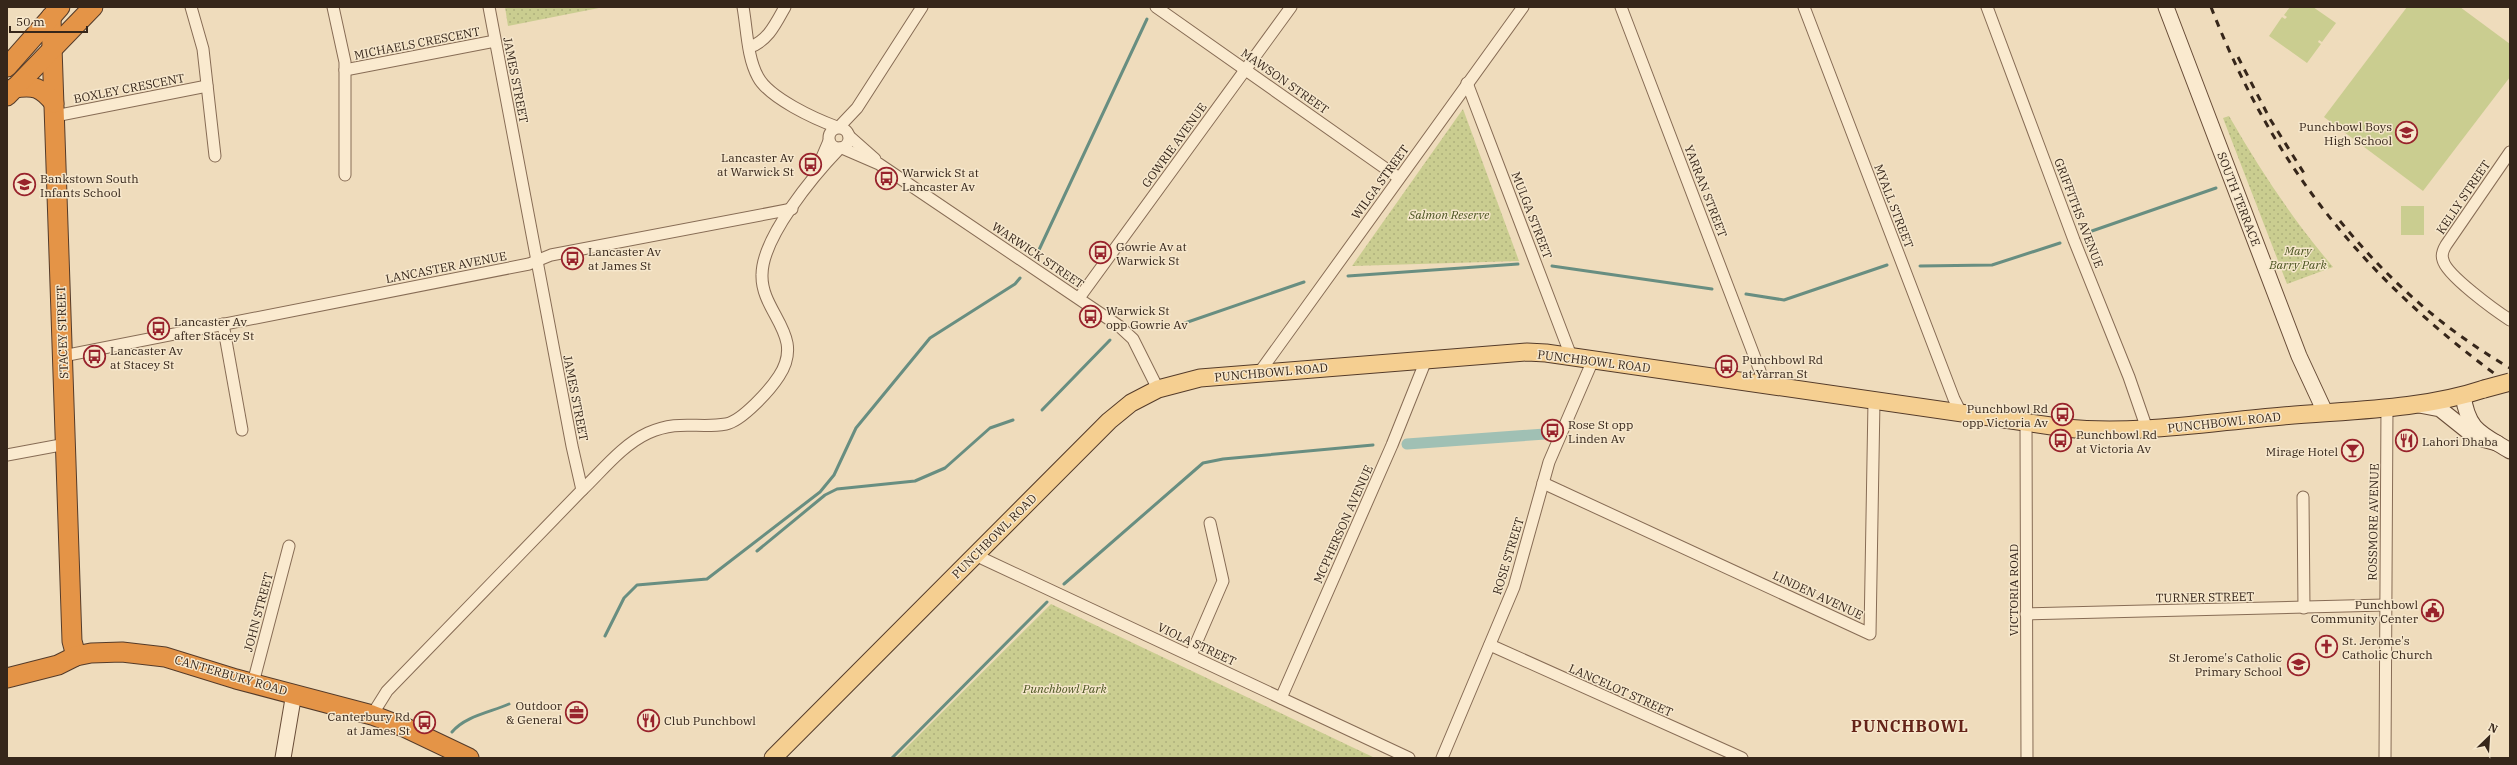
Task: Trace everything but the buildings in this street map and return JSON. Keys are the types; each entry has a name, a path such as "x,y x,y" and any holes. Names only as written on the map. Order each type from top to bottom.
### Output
{"highway":[{"path":"10,92 93,7"},
{"path":"7,67 54,10"},
{"name":"STACEY STREET","path":"54,10 52,48 72,642 76,656"},
{"path":"10,92 37,86 45,92 55,109"},
{"name":"CANTERBURY ROAD","path":"7,678 58,665 76,656 106,651 150,654 183,660 214,673 294,693 372,715 406,728 470,758"},
{"name":"CANTERBURY ROAD","path":"7,666 56,653 76,656"}],"main road":[{"name":"PUNCHBOWL ROAD","path":"773,758 1108,421 1131,403 1158,389 1196,379 1527,352 1571,356 1874,401 2100,431 2146,429 2411,404 2463,395 2510,382"}],"street":[{"path":"191,7 204,49 215,156"},
{"name":"MICHAELS CRESCENT","path":"333,7 345,70 345,175"},
{"name":"JAMES STREET","path":"489,7 572,446 582,490"},
{"path":"743,7 750,47 758,76 766,87 806,115 829,139 832,146 841,148"},
{"path":"750,47 760,43 768,35 785,7"},
{"path":"372,715 387,691 582,490 622,451 638,439 674,425 719,424 734,421 748,411 778,378 786,361 787,343 782,325 764,293 762,266 776,229 792,209 815,174 829,139 830,132 838,127 857,108 922,7"},
{"name":"MAWSON STREET","path":"1156,7 1399,178"},
{"name":"GOWRIE AVENUE","path":"1079,298 1291,7"},
{"name":"WILGA STREET","path":"1259,373 1523,7"},
{"name":"YARRAN STREET","path":"1620,7 1702,216 1760,371 1763,384"},
{"name":"MYALL STREET","path":"1804,7 1954,399 1961,413"},
{"name":"GRIFFITHS AVENUE","path":"1987,7 2071,233 2129,377 2146,429"},
{"name":"SOUTH TERRACE","path":"2166,7 2299,356 2325,412"},
{"name":"MICHAELS CRESCENT","path":"345,70 495,41"},
{"name":"MULGA STREET","path":"1467,83 1571,356"},
{"name":"BOXLEY CRESCENT","path":"55,109 207,86"},
{"path":"815,174 847,144 857,108"},
{"path":"806,115 845,130 849,135"},
{"name":"WARWICK STREET","path":"849,135 879,164 1079,298 1129,334 1158,389"},
{"name":"WARWICK STREET","path":"841,148 879,164"},
{"name":"KELLY STREET","path":"2510,152 2446,245 2442,259 2452,274 2510,320"},
{"name":"LANCASTER AVENUE","path":"63,356 522,266 551,255 792,209"},
{"path":"223,324 242,430"},
{"name":"MCPHERSON AVENUE","path":"1281,698 1392,445 1426,360"},
{"name":"ROSE STREET","path":"1442,758 1490,645 1522,564 1543,482 1593,360"},
{"path":"2463,395 2470,423 2504,447"},
{"name":"LINDEN AVENUE","path":"1543,482 1870,634 1874,401"},
{"path":"2411,404 2440,409 2475,436 2504,447"},
{"name":"ROSSMORE AVENUE","path":"2385,758 2387,406"},
{"name":"VICTORIA ROAD","path":"2026,422 2027,758"},
{"path":"7,455 66,444"},
{"path":"2303,497 2304,608"},
{"path":"1191,656 1223,581 1210,523"},
{"name":"JOHN STREET","path":"253,683 289,546"},
{"name":"VIOLA STREET","path":"975,555 1409,758"},
{"name":"TURNER STREET","path":"2026,614 2385,605"},
{"name":"LANCELOT STREET","path":"1490,645 1742,758"},
{"path":"283,758 294,693"}],"green space":[{"path":"505,7 604,7 508,26"},
{"path":"2290,7 2313,7 2336,23 2322,42 2319,40 2318,42 2321,44 2307,63 2269,36 2282,17 2285,19 2287,17 2284,15"},
{"path":"2407,7 2460,7 2510,44 2510,77 2423,191 2324,117"},
{"name":"Salmon Reserve","path":"1463,109 1519,261 1352,266"},
{"name":"Mary Barry Park","path":"2229,116 2278,194 2304,231 2333,267 2287,284 2223,118"},
{"path":"2401,206 2424,206 2424,235 2401,235"},
{"name":"Punchbowl Park","path":"1051,604 1375,758 896,758"}],"waterway":[{"path":"1038,252 1147,19"},
{"path":"2089,232 2216,188"},
{"path":"1920,266 1992,265 2060,243"},
{"path":"1348,276 1518,264"},
{"path":"1746,294 1784,300 1887,265"},
{"path":"1552,266 1712,289"},
{"path":"605,636 624,598 637,585 707,579 820,492 834,475 856,428 930,338 1015,284 1020,278"},
{"path":"1182,324 1304,282"},
{"path":"1042,410 1110,340"},
{"path":"757,551 825,495 837,489 915,481 945,468 990,428 1013,420"},
{"path":"1407,444 1545,434"},
{"path":"1064,584 1203,463 1223,459 1373,445"},
{"path":"892,758 1047,602"},
{"path":"452,732 471,718 509,704"}],"railway":[{"path":"2211,7 2236,66 2265,121 2296,172 2331,219 2370,264 2412,306 2459,346 2510,385"},
{"path":"2238,57 2270,119 2307,178"},
{"path":"2340,221 2378,264 2418,302 2462,337 2510,368"}],"place":[{"name":"Punchbowl Boys High School","path":"2407,133"},
{"name":"Lancaster Av at Warwick St","path":"810,164"},
{"name":"Warwick St at Lancaster Av","path":"887,179"},
{"name":"Bankstown South Infants School","path":"24,185"},
{"name":"Gowrie Av at Warwick St","path":"1101,253"},
{"name":"Lancaster Av at James St","path":"572,258"},
{"name":"Warwick St opp Gowrie Av","path":"1090,317"},
{"name":"Lancaster Av after Stacey St","path":"158,328"},
{"name":"Lancaster Av at Stacey St","path":"94,357"},
{"name":"Punchbowl Rd at Yarran St","path":"1727,366"},
{"name":"Punchbowl Rd opp Victoria Av","path":"2063,415"},
{"name":"Rose St opp Linden Av","path":"1553,431"},
{"name":"Punchbowl Rd at Victoria Av","path":"2060,441"},
{"name":"Lahori Dhaba","path":"2407,441"},
{"name":"Mirage Hotel","path":"2353,451"},
{"name":"Punchbowl Community Center","path":"2433,611"},
{"name":"St. Jerome's Catholic Church","path":"2327,647"},
{"name":"St Jerome's Catholic Primary School","path":"2298,664"},
{"name":"Outdoor & General","path":"577,712"},
{"name":"Club Punchbowl","path":"649,720"},
{"name":"Canterbury Rd at James St","path":"425,723"}],"district":[{"name":"PUNCHBOWL","path":"1910,726"}]}
